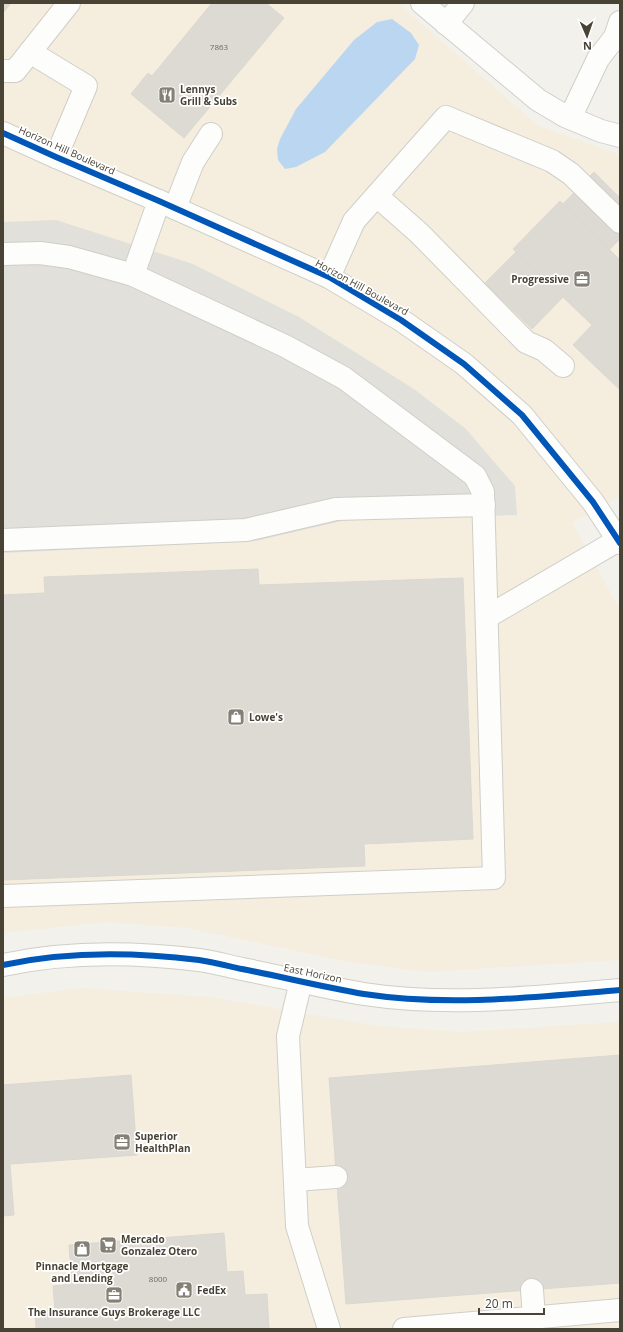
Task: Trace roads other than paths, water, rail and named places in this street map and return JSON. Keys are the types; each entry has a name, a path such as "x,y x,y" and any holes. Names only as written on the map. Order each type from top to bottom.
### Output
{"street":[{"path":"3,71 15,72 69,3"},
{"path":"422,3 538,100 570,118 601,131 620,136"},
{"path":"446,24 463,3"},
{"path":"570,118 598,59 615,37 620,22"},
{"path":"30,52 86,86 56,157"},
{"path":"329,277 354,221 446,117 552,161 571,174 620,222"},
{"name":"Horizon Hill Boulevard","path":"3,133 167,204 329,277 402,320 464,364 522,415 593,502 619,541"},
{"path":"133,275 167,204 211,134"},
{"path":"377,196 419,233 526,342 544,350 563,366"},
{"path":"3,254 40,253 70,257 133,275 285,346 344,378 475,476 483,492 484,505 494,878 3,896"},
{"path":"3,540 246,530 336,509 484,505"},
{"path":"487,617 619,541"},
{"name":"East Horizon","path":"3,965 30,959 96,954 136,954 200,960 364,994 415,1000 492,1000 620,990"},
{"path":"300,981 288,1036 297,1226 329,1329"},
{"path":"295,1180 336,1177"},
{"path":"532,1290 534,1318"},
{"path":"404,1329 620,1310"}],"water":[{"path":"392,19 411,33 419,45 415,59 325,152 296,167 285,169 278,160 277,149 280,139 296,109 354,40 377,22"}],"place":[{"name":"Lennys Grill & Subs","path":"167,95"},
{"name":"Progressive","path":"582,279"},
{"name":"Lowe's","path":"236,717"},
{"name":"Superior HealthPlan","path":"122,1142"},
{"name":"Mercado Gonzalez Otero","path":"108,1245"},
{"name":"Pinnacle Mortgage and Lending","path":"82,1249"},
{"name":"FedEx","path":"184,1290"},
{"name":"The Insurance Guys Brokerage LLC","path":"114,1295"}]}
